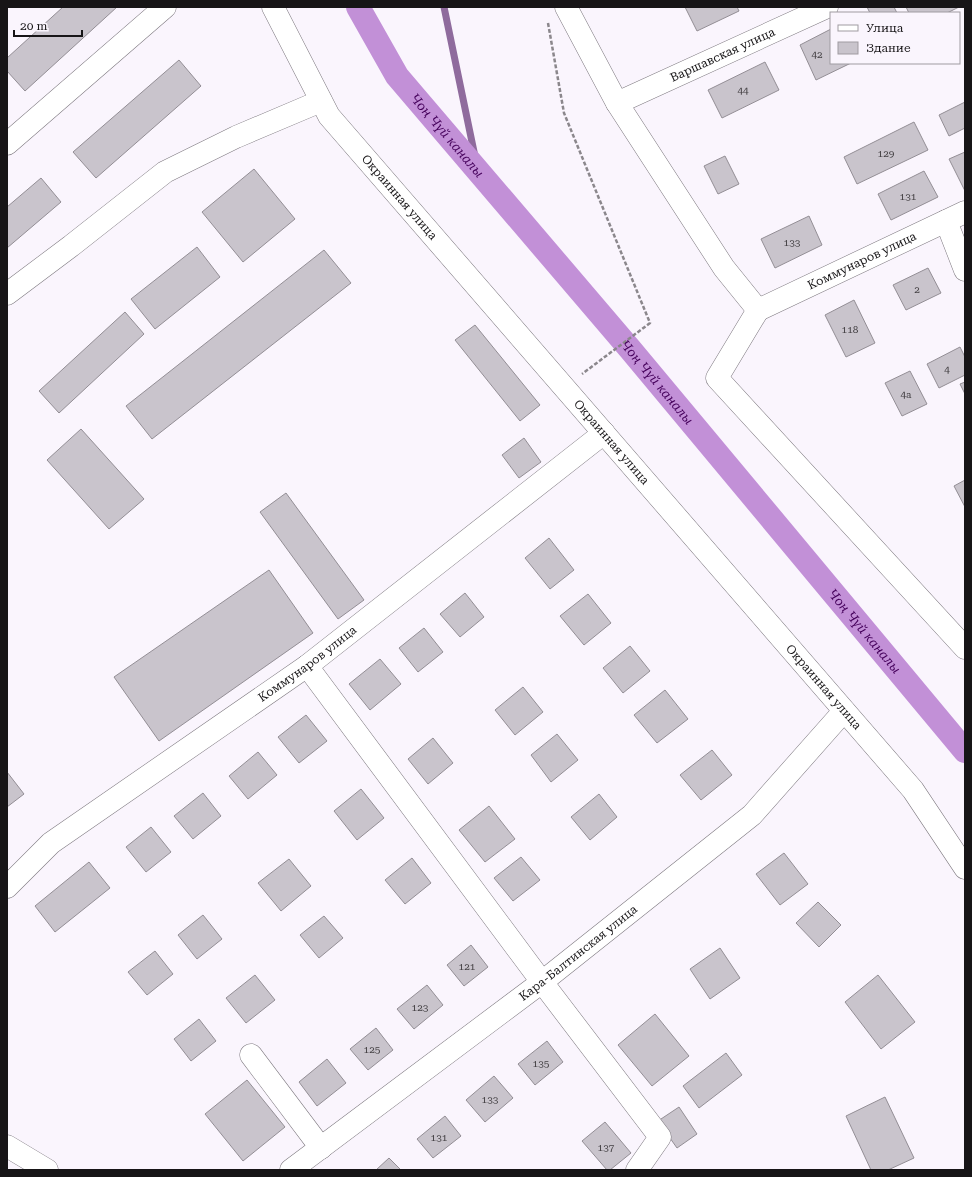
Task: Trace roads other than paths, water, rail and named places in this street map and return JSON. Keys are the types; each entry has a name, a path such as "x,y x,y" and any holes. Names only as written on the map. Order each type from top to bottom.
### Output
{"street":[{"path":"7,144 165,7"},
{"name":"Окраинная улица","path":"273,7 329,116 913,790 965,868"},
{"path":"566,7 617,103 724,268 758,310 717,378 965,648"},
{"name":"Варшавская улица","path":"617,103 827,7"},
{"path":"7,294 166,172 236,137 321,101"},
{"path":"955,216 965,270"},
{"name":"Коммунаров улица","path":"758,310 955,216"},
{"name":"Коммунаров улица","path":"7,887 51,842 307,666 604,433"},
{"path":"307,666 542,982 660,1137 637,1170"},
{"name":"Кара-Балтинская улица","path":"291,1170 542,982 752,815 844,711"},
{"path":"251,1054 321,1148"},
{"path":"7,1146 46,1170"}],"waterway":[{"name":"Чоң Чүй каналы","path":"358,7 397,76 630,349 965,751"},
{"path":"444,7 478,171"}]}
